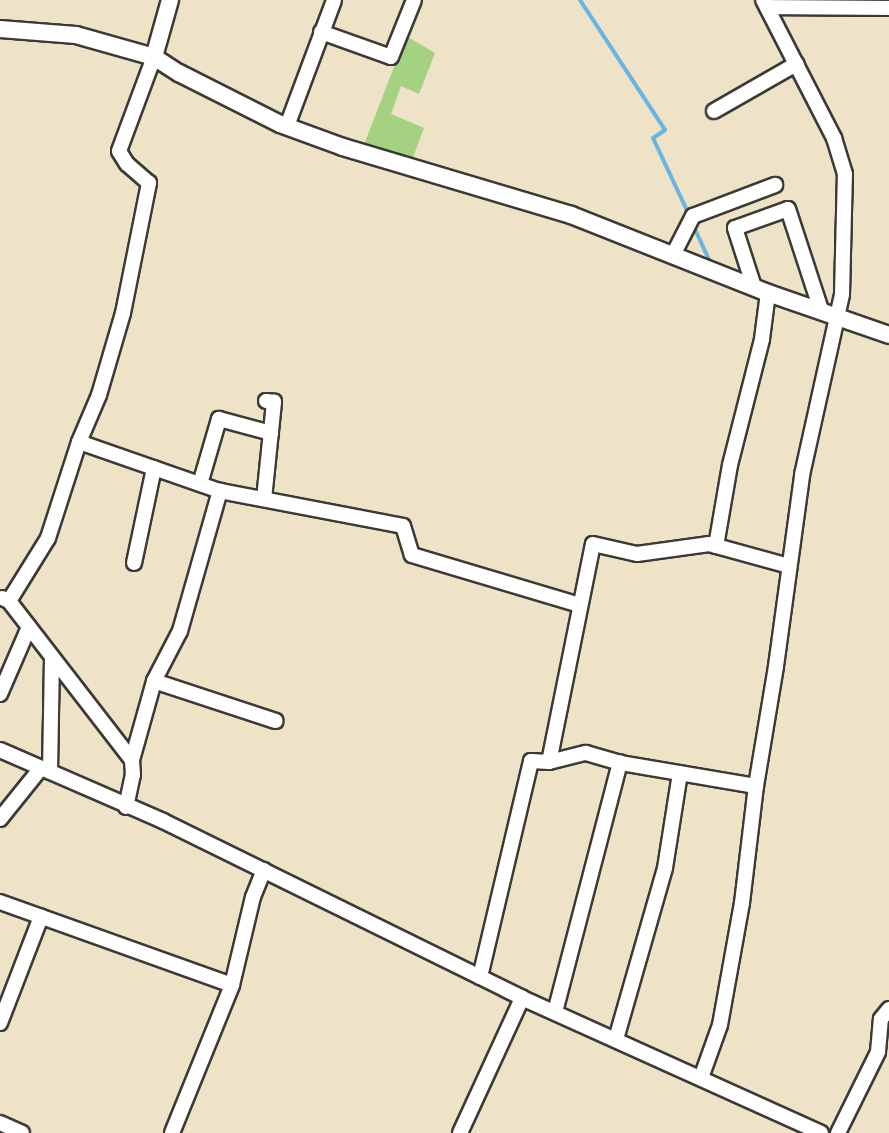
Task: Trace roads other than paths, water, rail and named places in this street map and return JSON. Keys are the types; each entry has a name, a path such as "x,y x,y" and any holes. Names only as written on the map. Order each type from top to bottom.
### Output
{"street":[{"path":"132,760 29,627 4,599 48,538 80,442 99,395 123,313 149,183 127,164 119,151 154,57 170,0"},
{"path":"287,126 334,0"},
{"path":"321,32 391,57 414,0"},
{"path":"701,1078 720,1025 744,891 756,786 776,666 802,475 842,294 844,174 834,138 765,3 889,8"},
{"path":"0,29 76,35 154,57 179,73 287,126 343,147 571,215 761,290 889,335"},
{"path":"714,111 796,64"},
{"path":"672,255 693,216 775,185"},
{"path":"716,546 730,465 762,339 761,290 735,228 788,209 821,310"},
{"path":"264,500 274,402 266,401"},
{"path":"200,484 219,419 271,433"},
{"path":"80,442 220,491 403,526 412,555 580,605"},
{"path":"134,563 153,468"},
{"path":"126,807 133,775 132,760 154,681 180,631 220,491"},
{"path":"549,762 592,544 637,554 710,544 789,566"},
{"path":"0,694 29,627"},
{"path":"0,819 45,770 52,658"},
{"path":"154,681 276,722"},
{"path":"0,750 126,807 163,821 522,998 701,1078 796,1127 821,1133"},
{"path":"480,977 531,761 549,762 585,753 620,762 756,786"},
{"path":"555,1012 620,762"},
{"path":"616,1039 665,868 680,773"},
{"path":"172,1133 232,985 254,897 264,870"},
{"path":"0,902 232,985"},
{"path":"0,1023 41,917"},
{"path":"460,1133 522,998"},
{"path":"838,1133 878,1052 881,1019 889,1009"},
{"path":"0,1123 22,1133"}],"waterway":[{"path":"580,0 665,130 653,138 689,215"},
{"path":"693,225 711,264"}]}
